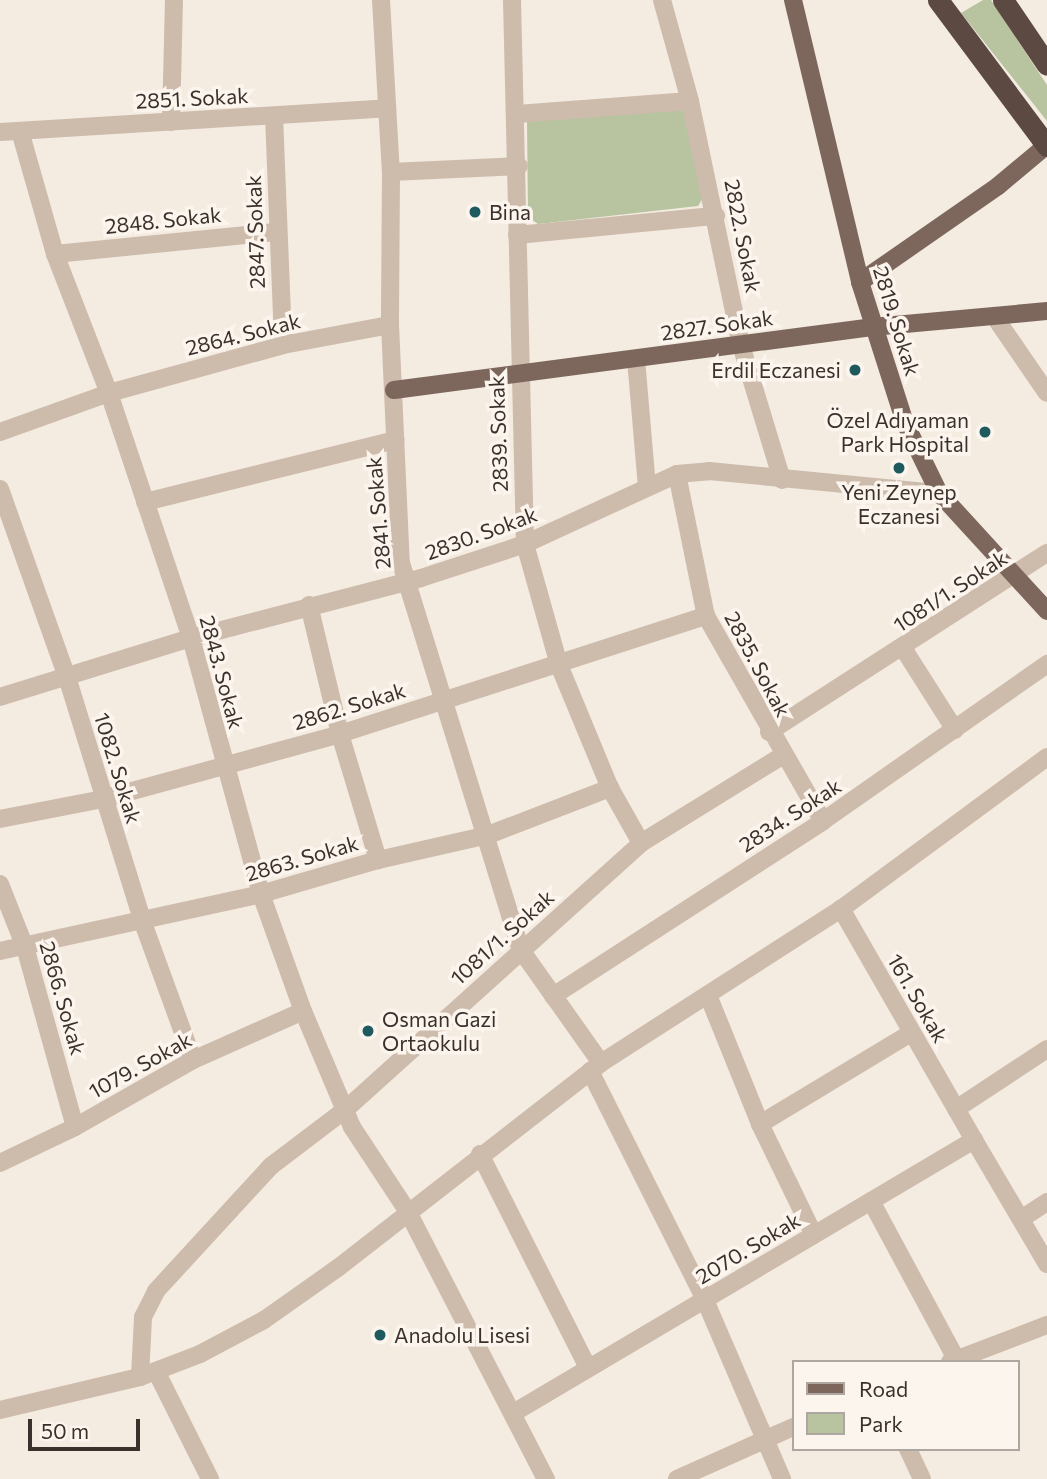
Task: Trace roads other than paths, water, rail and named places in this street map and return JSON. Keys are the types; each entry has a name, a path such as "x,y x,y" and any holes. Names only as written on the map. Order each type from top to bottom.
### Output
{"highway":[{"path":"938,0 1047,145"},
{"path":"1003,0 1047,65"}],"main road":[{"name":"2819. Sokak","path":"793,0 860,282 872,327 905,424 939,493 1047,611"},
{"path":"860,282 998,186 1047,145"},
{"name":"2827. Sokak","path":"394,390 519,377 872,327 1047,311"}],"street":[{"path":"171,122 174,0"},
{"name":"2841. Sokak","path":"382,0 391,172 390,325 401,563 447,700 521,950 553,996 596,1068 705,1300 782,1479"},
{"name":"2839. Sokak","path":"512,0 519,166 519,377 525,544 559,665 610,788 641,843"},
{"name":"2822. Sokak","path":"662,0 690,101 741,345 782,480"},
{"path":"517,114 690,101"},
{"name":"2851. Sokak","path":"0,132 387,108"},
{"name":"2847. Sokak","path":"274,116 276,232 283,345"},
{"name":"2843. Sokak","path":"20,131 55,254 109,393 191,638 223,766 261,894 303,1011 352,1127 408,1212 515,1412 547,1479"},
{"path":"391,172 519,166"},
{"path":"517,235 716,216"},
{"name":"2848. Sokak","path":"55,254 276,232"},
{"path":"994,316 1047,393"},
{"name":"2864. Sokak","path":"0,432 109,393 283,345 390,325"},
{"path":"636,359 647,488"},
{"path":"145,502 395,440"},
{"name":"2830. Sokak","path":"0,697 191,638 407,581 525,544 677,474 709,471 939,493"},
{"name":"2835. Sokak","path":"677,474 706,616 782,756 823,821"},
{"name":"1082. Sokak","path":"0,489 67,677 142,920 194,1060"},
{"name":"1081/1. Sokak","path":"769,732 1047,554"},
{"path":"309,605 340,734 378,860"},
{"name":"2862. Sokak","path":"0,819 103,799 340,734 706,616"},
{"path":"903,648 955,730"},
{"name":"2834. Sokak","path":"553,996 823,821 1047,664"},
{"name":"1081/1. Sokak","path":"148,1374 143,1317 156,1291 202,1236 271,1166 346,1109 641,843 782,756"},
{"path":"0,1410 148,1374 264,1320 596,1068 841,909 1047,757"},
{"name":"2863. Sokak","path":"0,951 261,894 378,860 488,835 610,788"},
{"name":"2866. Sokak","path":"0,884 25,947 75,1127"},
{"name":"161. Sokak","path":"841,909 956,1109"},
{"path":"708,995 760,1124 814,1235"},
{"name":"1079. Sokak","path":"0,1163 75,1127 194,1060 303,1011"},
{"path":"760,1124 911,1033"},
{"path":"1047,1049 956,1109 1047,1264"},
{"name":"2070. Sokak","path":"515,1412 587,1366 705,1300 974,1140"},
{"path":"480,1154 587,1366"},
{"path":"871,1201 952,1360"},
{"path":"1021,1219 1047,1202"},
{"path":"956,1360 1047,1325"},
{"path":"148,1374 210,1479"},
{"path":"677,1479 792,1427"},
{"path":"909,1451 922,1479"}],"place":[{"name":"Bina","path":"475,212"},
{"name":"Erdil Eczanesi","path":"855,370"},
{"name":"Özel Adıyaman Park Hospital","path":"985,432"},
{"name":"Yeni Zeynep Eczanesi","path":"899,468"},
{"name":"Osman Gazi Ortaokulu","path":"368,1031"},
{"name":"Anadolu Lisesi","path":"380,1335"}]}
